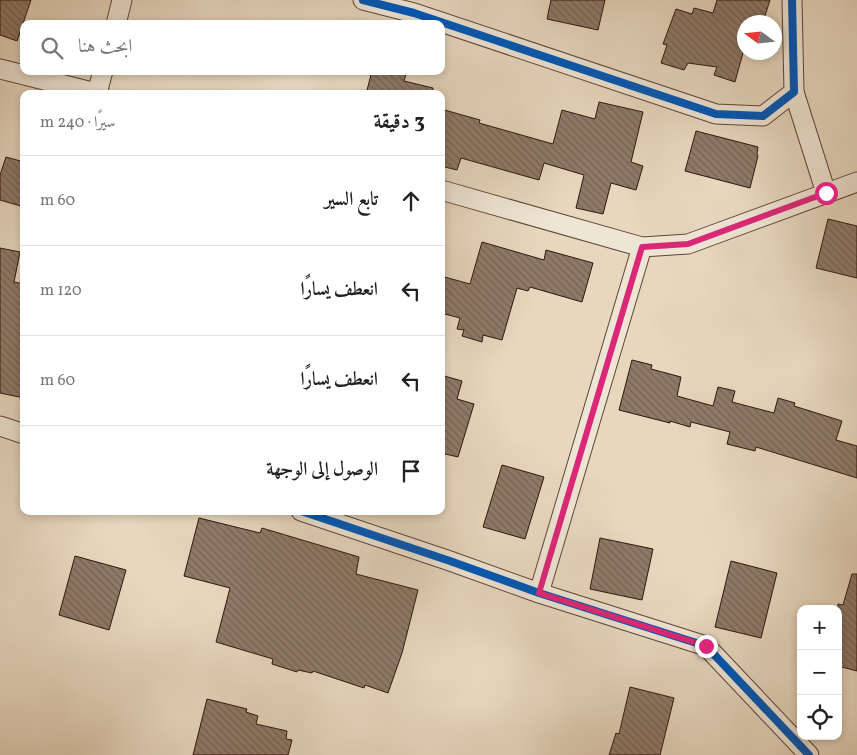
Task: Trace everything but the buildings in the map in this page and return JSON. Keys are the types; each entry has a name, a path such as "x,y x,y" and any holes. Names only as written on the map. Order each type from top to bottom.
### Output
{"street":[{"path":"117,20 122,0"},
{"path":"363,0 432,20"},
{"path":"792,0 794,92 826,193"},
{"path":"445,24 716,114 763,116 794,92"},
{"path":"0,69 20,74"},
{"path":"25,75 87,90"},
{"path":"100,90 102,75"},
{"path":"445,191 642,247 688,244 857,182"},
{"path":"539,593 642,247"},
{"path":"0,426 20,433"},
{"path":"313,515 539,593 706,646 809,755"}],"cycle path":[{"path":"363,0 435,20"},
{"path":"445,23 716,114 763,116 794,92 792,0"},
{"path":"313,515 539,593 706,646 809,755"}],"route":[{"path":"706,646 539,593 642,247 688,244 826,193"}]}
